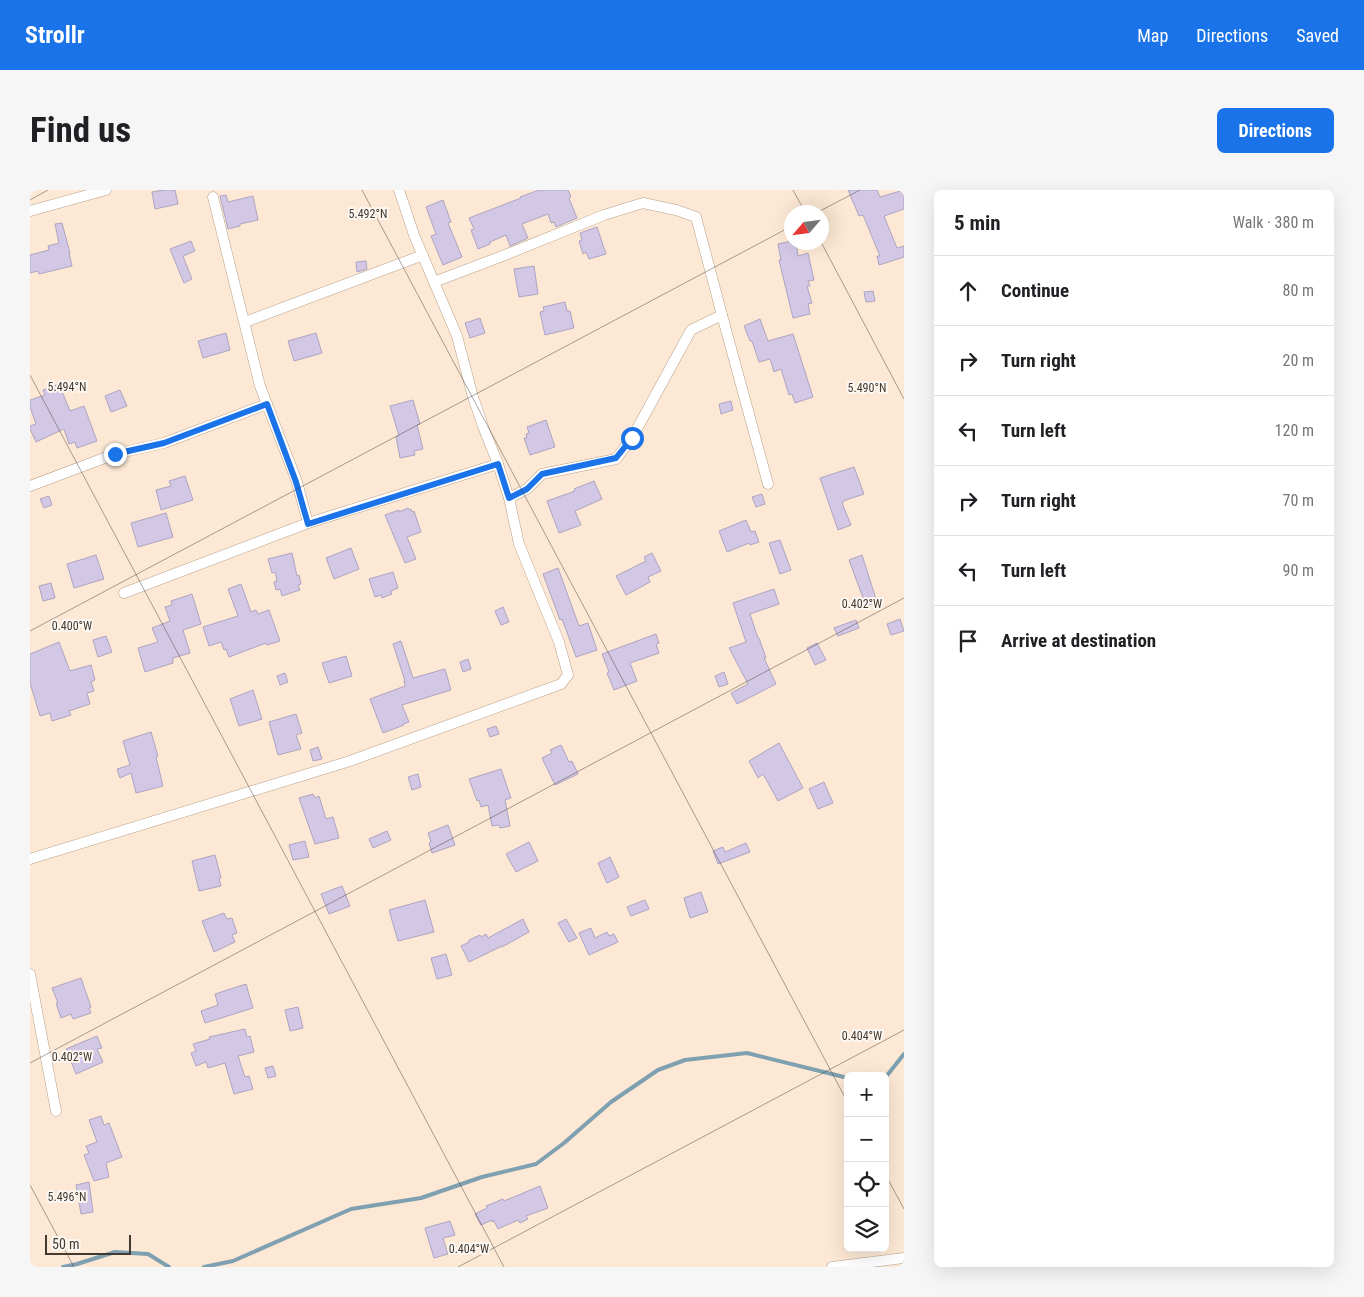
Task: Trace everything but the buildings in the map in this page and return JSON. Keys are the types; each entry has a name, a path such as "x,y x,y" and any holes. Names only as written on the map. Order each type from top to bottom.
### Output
{"street":[{"path":"30,211 106,190"},
{"path":"30,859 350,761 561,684 568,675 559,642 519,544 509,498 481,421 457,336 414,234 400,190"},
{"path":"213,197 260,386 296,482 308,524"},
{"path":"434,282 505,256 604,215 643,203 676,210 696,217 768,484"},
{"path":"245,322 423,255"},
{"path":"509,498 527,489 542,474 616,458 632,438 691,330 722,315"},
{"path":"30,486 115,454 164,443 267,404"},
{"path":"124,593 308,524 498,464"},
{"path":"30,974 56,1111"},
{"path":"832,1267 904,1258"}],"waterway":[{"path":"204,1267 233,1261 351,1209 421,1198 482,1177 536,1164 564,1143 611,1102 658,1070 685,1060 747,1053 844,1077"},
{"path":"889,1073 904,1054"},
{"path":"63,1267 115,1252 148,1254 169,1267"}],"route":[{"path":"115,454 164,443 267,404 296,482 308,524 498,464 509,498 527,489 542,474 616,458 632,438"}]}
